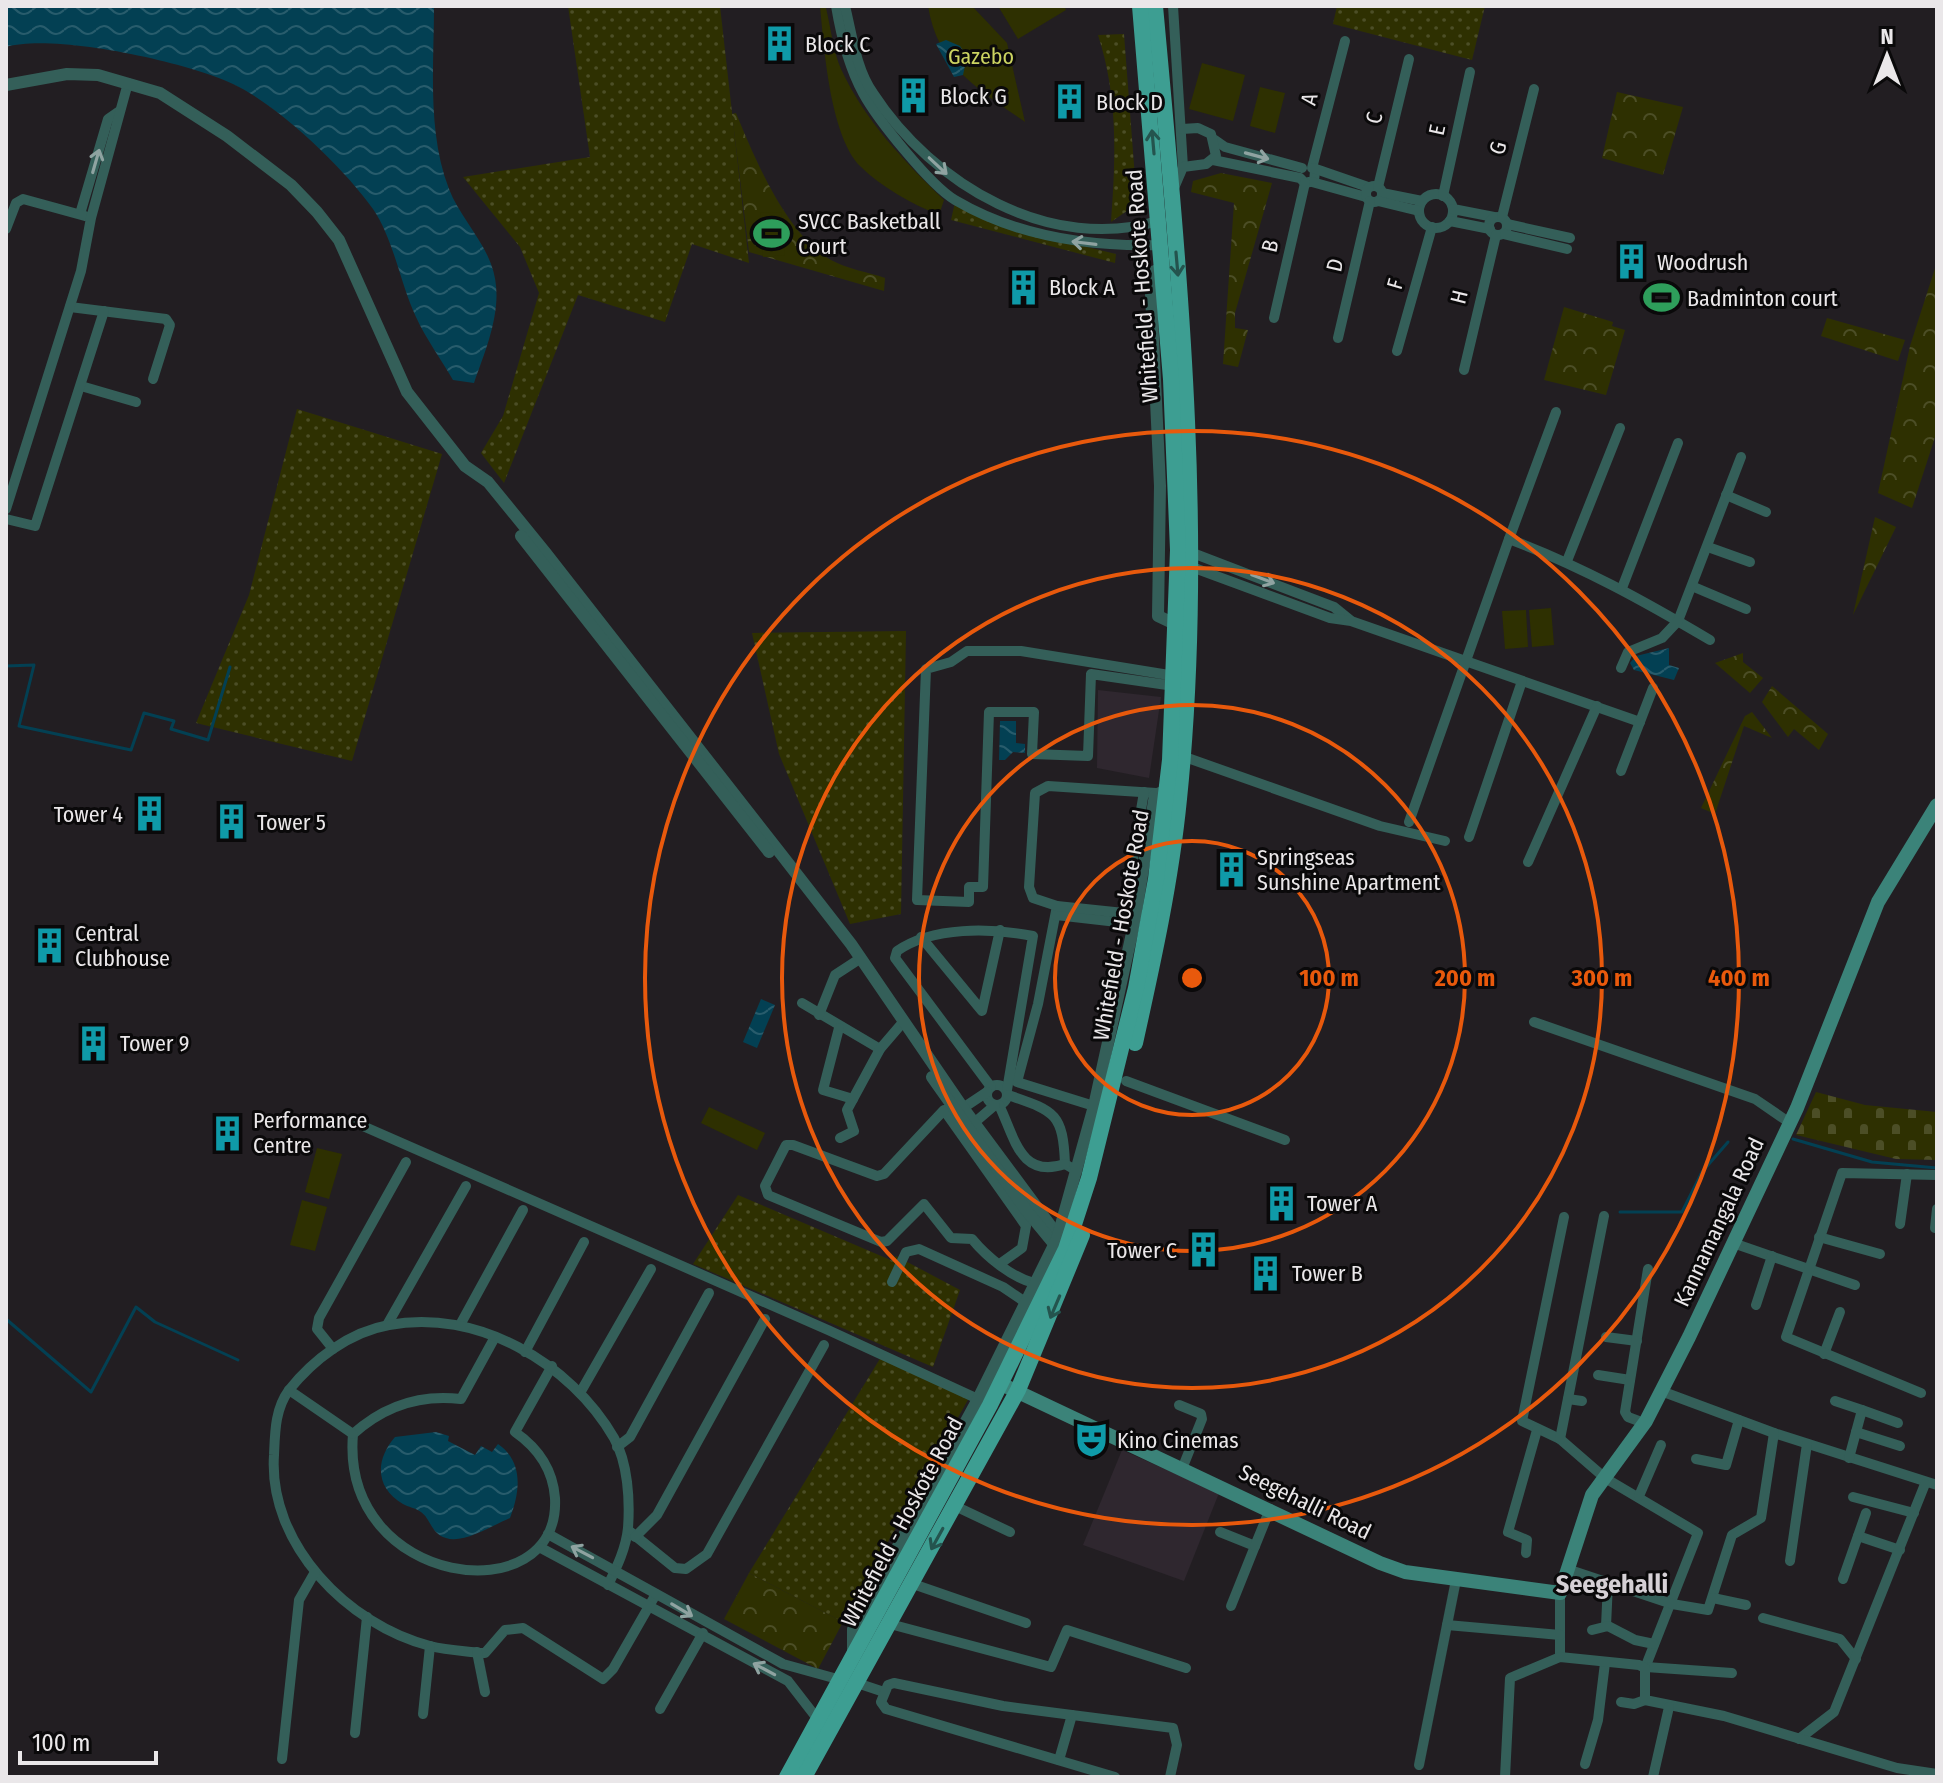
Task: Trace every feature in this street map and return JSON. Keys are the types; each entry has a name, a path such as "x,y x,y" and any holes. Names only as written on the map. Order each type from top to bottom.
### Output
{"main road":[{"name":"Whitefield - Hoskote Road","path":"804,1777 849,1682 854,1657 1001,1384 1064,1252 1115,1083 1135,920 1174,681 1177,625 1181,428 1162,268 1161,220 1140,6"},
{"name":"Whitefield - Hoskote Road","path":"787,1777 819,1721 890,1624 1018,1390 1126,1081 1168,881 1182,756 1189,559 1173,189 1155,6"},
{"name":"Kannamangala Road","path":"1560,1593 1592,1495 1644,1423 1661,1391 1790,1123 1878,902 1937,805"},
{"name":"Seegehalli Road","path":"1001,1384 1380,1563 1405,1572 1560,1593"}],"street":[{"path":"836,6 842,40 863,95 918,165 953,199 991,217 1066,240 1117,247 1161,245"},
{"path":"845,6 854,48 871,91 907,137 955,182 1030,217 1054,222 1101,230 1138,227 1161,220"},
{"path":"1173,6 1183,167 1173,189"},
{"name":"A","path":"1308,175 1345,41"},
{"name":"C","path":"1374,194 1409,59"},
{"name":"E","path":"1443,196 1470,72"},
{"path":"6,85 67,74 98,75 160,93 227,136 291,185 317,212 339,240 407,392 465,466 480,478 663,720 858,960 901,1023 1026,1226 1022,1248 1001,1263"},
{"path":"6,509 70,307 85,216 119,123 118,112 128,83"},
{"name":"G","path":"1499,226 1534,89"},
{"path":"1182,129 1205,130 1232,150 1421,206"},
{"path":"1213,160 1215,140"},
{"path":"1183,167 1213,160 1308,175"},
{"name":"B","path":"1274,318 1308,175"},
{"name":"D","path":"1338,338 1374,194"},
{"path":"1421,206 1432,195 1443,196 1451,215"},
{"path":"6,229 16,203 23,199 85,216"},
{"path":"1421,206 1423,221 1432,227 1442,227 1451,215"},
{"path":"1451,215 1569,243"},
{"name":"H","path":"1464,370 1499,226"},
{"name":"F","path":"1397,351 1432,227"},
{"path":"1162,268 1150,273 1160,486 1158,616 1177,625"},
{"path":"70,307 169,322 153,379"},
{"path":"6,519 35,526 104,311"},
{"path":"81,386 136,402"},
{"path":"1409,822 1556,412"},
{"path":"1567,561 1620,428"},
{"path":"1622,588 1678,443"},
{"path":"1621,668 1628,652 1662,638 1678,621 1694,587 1741,457"},
{"path":"1726,495 1766,512"},
{"path":"1509,539 1567,561 1622,588 1710,640"},
{"path":"1708,547 1750,562"},
{"path":"1189,559 1334,607 1351,621 1640,722"},
{"path":"1694,587 1746,609"},
{"path":"967,651 1021,651 1174,681 1091,674 1088,756 1032,754 1034,712 989,712 983,887 969,887 969,902 917,900 926,669 951,662 967,651"},
{"path":"1469,837 1522,681"},
{"path":"1621,771 1653,688"},
{"path":"1528,862 1597,706"},
{"path":"1182,756 1380,826 1445,841"},
{"path":"854,1657 853,1629 978,1399 1034,1283 1064,1252 1077,1171 1135,920 1156,792 1048,786 1038,789 1029,887 1038,901 1057,910 1135,920"},
{"path":"1057,910 1038,1004 1017,1080 1020,1084 1094,1106"},
{"path":"974,1123 997,1105 1007,1092 1033,936 1000,930 921,937 897,951 895,958 989,1090 990,1102 997,1105 1028,1163 1044,1170 1065,1164 1077,1171"},
{"path":"921,937 982,1011 1000,930"},
{"path":"819,1015 835,975 858,960"},
{"path":"802,1003 839,1028 880,1049"},
{"path":"1534,1022 1755,1099 1790,1123"},
{"path":"840,1138 854,1131 846,1112 880,1049 901,1023"},
{"path":"839,1028 823,1090 853,1099"},
{"path":"1126,1081 1285,1140"},
{"path":"1034,1283 1023,1280 985,1255 972,1239 951,1238 924,1204 884,1243 765,1191 781,1149 786,1145 793,1145 870,1176 884,1174 952,1108 998,1085 1007,1092 1048,1109 1060,1120 1065,1164"},
{"path":"952,1108 1064,1252"},
{"path":"952,1108 974,1123 1064,1252"},
{"path":"356,1123 978,1399"},
{"path":"333,1349 317,1329 319,1318 406,1162"},
{"path":"1921,1393 1786,1337 1842,1173 1937,1175"},
{"path":"1900,1224 1907,1174"},
{"path":"387,1325 466,1186"},
{"path":"1935,1228 1937,1209"},
{"path":"460,1325 523,1210"},
{"path":"1560,1439 1604,1216"},
{"path":"1564,1217 1522,1421 1560,1439 1605,1478 1698,1533 1646,1667 1645,1700"},
{"path":"1819,1237 1880,1254"},
{"path":"525,1352 584,1242"},
{"path":"1733,1243 1855,1285"},
{"path":"892,1282 906,1252 919,1249 1003,1287 1025,1302"},
{"path":"1756,1305 1772,1256"},
{"path":"580,1393 651,1269"},
{"path":"1644,1423 1626,1414 1648,1269"},
{"path":"617,1447 630,1437 709,1293"},
{"path":"1824,1354 1840,1312"},
{"path":"608,1585 632,1533 657,1515 765,1319"},
{"path":"656,1594 603,1679 523,1628 505,1630 485,1653 430,1646 367,1617 315,1572 283,1517 273,1470 279,1404 311,1365 333,1349 387,1325 421,1322 460,1325 495,1337 552,1366 580,1393 617,1447 625,1472 632,1533 675,1568 686,1569 707,1554 824,1345"},
{"path":"353,1434 396,1406 435,1397 461,1399 495,1337"},
{"path":"1606,1337 1637,1341"},
{"path":"353,1434 354,1471 361,1495 380,1527 409,1552 444,1566 469,1570 507,1565 541,1548 554,1514 553,1483 539,1454 515,1432 552,1366"},
{"path":"1598,1375 1630,1380"},
{"path":"289,1390 353,1434"},
{"path":"1661,1391 1774,1433 1925,1484 1937,1485"},
{"path":"1568,1399 1582,1401"},
{"path":"1835,1401 1898,1423"},
{"path":"1179,1405 1202,1419 1182,1469"},
{"path":"1849,1458 1862,1410"},
{"path":"1696,1459 1726,1465 1739,1420"},
{"path":"1526,1553 1527,1540 1508,1532 1537,1430"},
{"path":"1856,1432 1900,1446"},
{"path":"1567,1569 1672,1604 1705,1611 1713,1598 1732,1535 1761,1518 1774,1433"},
{"path":"1790,1561 1807,1444"},
{"path":"1639,1496 1661,1445"},
{"path":"1799,1739 1834,1712 1925,1484"},
{"path":"1853,1497 1914,1513"},
{"path":"955,1506 1010,1532"},
{"path":"1231,1606 1270,1509"},
{"path":"1843,1579 1866,1513"},
{"path":"1220,1532 1255,1546"},
{"path":"548,1534 783,1664 884,1692"},
{"path":"1858,1536 1900,1550"},
{"path":"541,1548 788,1681 819,1721"},
{"path":"282,1759 299,1600 315,1572"},
{"path":"1419,1765 1456,1580"},
{"path":"1606,1626 1608,1583"},
{"path":"913,1584 1026,1623"},
{"name":"Kannamangala Road","path":"1560,1593 1560,1657"},
{"path":"1713,1598 1746,1605"},
{"path":"355,1733 367,1617"},
{"path":"1763,1618 1840,1639 1856,1659"},
{"path":"660,1709 708,1624"},
{"path":"890,1624 1051,1667 1067,1630 1186,1668"},
{"path":"1447,1625 1560,1635"},
{"path":"1592,1630 1606,1626 1654,1644"},
{"path":"423,1714 430,1646"},
{"path":"477,1652 485,1692"},
{"path":"1505,1777 1510,1678 1560,1657 1732,1673"},
{"path":"1585,1764 1598,1720 1605,1663"},
{"path":"1115,1777 886,1709 881,1702 884,1692 894,1683 1003,1706 1173,1728 1177,1745 1170,1777"},
{"path":"1621,1702 1634,1704 1645,1700 1724,1716 1897,1768 1937,1774"},
{"path":"1653,1777 1669,1707"},
{"path":"1059,1760 1072,1715"}],"shaded area":[{"path":"1098,690 1161,697 1149,778 1097,768"},
{"path":"1122,1450 1219,1493 1184,1581 1083,1545"}],"green space":[{"path":"568,6 720,6 749,263 692,244 665,322 578,295 504,483 481,453 503,416 539,293 520,247 463,177 590,157"},
{"path":"820,6 826,8 836,55 851,88 886,139 944,200 939,215 887,188 868,174 850,152 830,90"},
{"name":"Gazebo","path":"928,6 972,6 1007,43 1025,122 976,87 951,61 933,27"},
{"path":"998,6 1064,6 1066,10 1018,39"},
{"path":"1337,6 1485,6 1472,60 1333,24"},
{"path":"1124,34 1137,204 1111,222 1114,127 1105,58 1098,35"},
{"path":"1202,63 1245,75 1233,121 1189,109"},
{"path":"1260,87 1285,93 1275,133 1250,126"},
{"path":"1617,92 1683,107 1663,175 1602,158"},
{"path":"736,113 774,194 800,233 831,260 885,278 884,291 749,252 732,114"},
{"path":"1221,173 1272,183 1235,313 1235,328 1248,330 1238,367 1223,364 1234,203 1191,192 1193,181"},
{"path":"955,202 1046,237 1116,254 1115,263 951,220"},
{"name":"SVCC Basketball Court","path":"781,212 785,255 763,257 760,213"},
{"path":"1937,262 1937,431 1912,508 1878,493 1910,346"},
{"path":"1564,307 1613,322 1612,326 1625,330 1606,395 1544,380"},
{"path":"1827,318 1905,340 1898,361 1821,336"},
{"path":"297,409 442,454 352,761 196,723 249,595"},
{"path":"1875,517 1896,527 1853,615"},
{"path":"1551,608 1554,645 1532,647 1529,610"},
{"path":"1526,610 1528,647 1505,649 1502,611"},
{"path":"906,631 901,914 850,924 779,754 752,633"},
{"path":"1743,653 1743,662 1763,678 1750,693 1715,663"},
{"path":"1772,686 1828,734 1819,750 1794,729 1788,737 1762,702"},
{"path":"1752,712 1772,738 1744,726 1715,814 1701,808 1745,716"},
{"path":"1816,1092 1865,1105 1937,1112 1937,1160 1896,1159 1796,1135"},
{"path":"709,1107 765,1133 757,1150 701,1123"},
{"path":"317,1148 342,1154 329,1199 305,1192"},
{"path":"738,1195 893,1261 896,1256 960,1290 933,1367 693,1264"},
{"path":"302,1200 327,1207 315,1251 290,1245"},
{"path":"881,1357 969,1398 843,1622 749,1573"},
{"path":"749,1573 843,1622 818,1669 724,1619"}],"water":[{"path":"6,6 434,6 433,99 437,145 453,199 487,254 495,279 493,324 474,383 453,380 424,333 410,304 386,234 373,209 328,157 289,122 233,84 185,67 87,47 28,44 6,47"},
{"path":"946,40 960,46 967,57 963,75 954,77 936,44"},
{"path":"1669,648 1669,665 1679,668 1674,680 1634,670 1630,663 1636,656"},
{"path":"1000,721 1016,721 1016,743 1025,744 1025,753 1013,752 1005,760 999,760"},
{"path":"761,999 775,1005 757,1048 743,1042"},
{"path":"436,1432 449,1436 448,1441 475,1455 481,1446 492,1452 498,1444 506,1451 518,1478 510,1518 470,1536 446,1538 437,1533 421,1512 403,1504 387,1490 381,1464 395,1437"}],"waterway":[{"path":"6,666 34,665 19,726 131,750 144,713 174,721 171,729 208,740 230,667"},
{"path":"1793,1139 1872,1162 1937,1168"},
{"path":"1620,1212 1682,1212 1702,1172 1728,1142"},
{"path":"6,1319 91,1392 136,1307 155,1322 238,1360"}],"place":[{"name":"Block C","path":"779,44"},
{"name":"Block G","path":"914,96"},
{"name":"Block D","path":"1070,102"},
{"name":"SVCC Basketball Court","path":"772,234"},
{"name":"Woodrush","path":"1631,262"},
{"name":"Block A","path":"1023,287"},
{"name":"Badminton court","path":"1661,298"},
{"name":"Tower 4","path":"149,814"},
{"name":"Tower 5","path":"231,822"},
{"name":"Springseas Sunshine Apartment","path":"1231,870"},
{"name":"Central Clubhouse","path":"49,946"},
{"name":"Tower 9","path":"94,1043"},
{"name":"Performance Centre","path":"227,1133"},
{"name":"Tower A","path":"1281,1203"},
{"name":"Tower C","path":"1203,1250"},
{"name":"Tower B","path":"1266,1273"},
{"name":"Kino Cinemas","path":"1091,1440"}],"district":[{"name":"Seegehalli","path":"1612,1584"}]}
